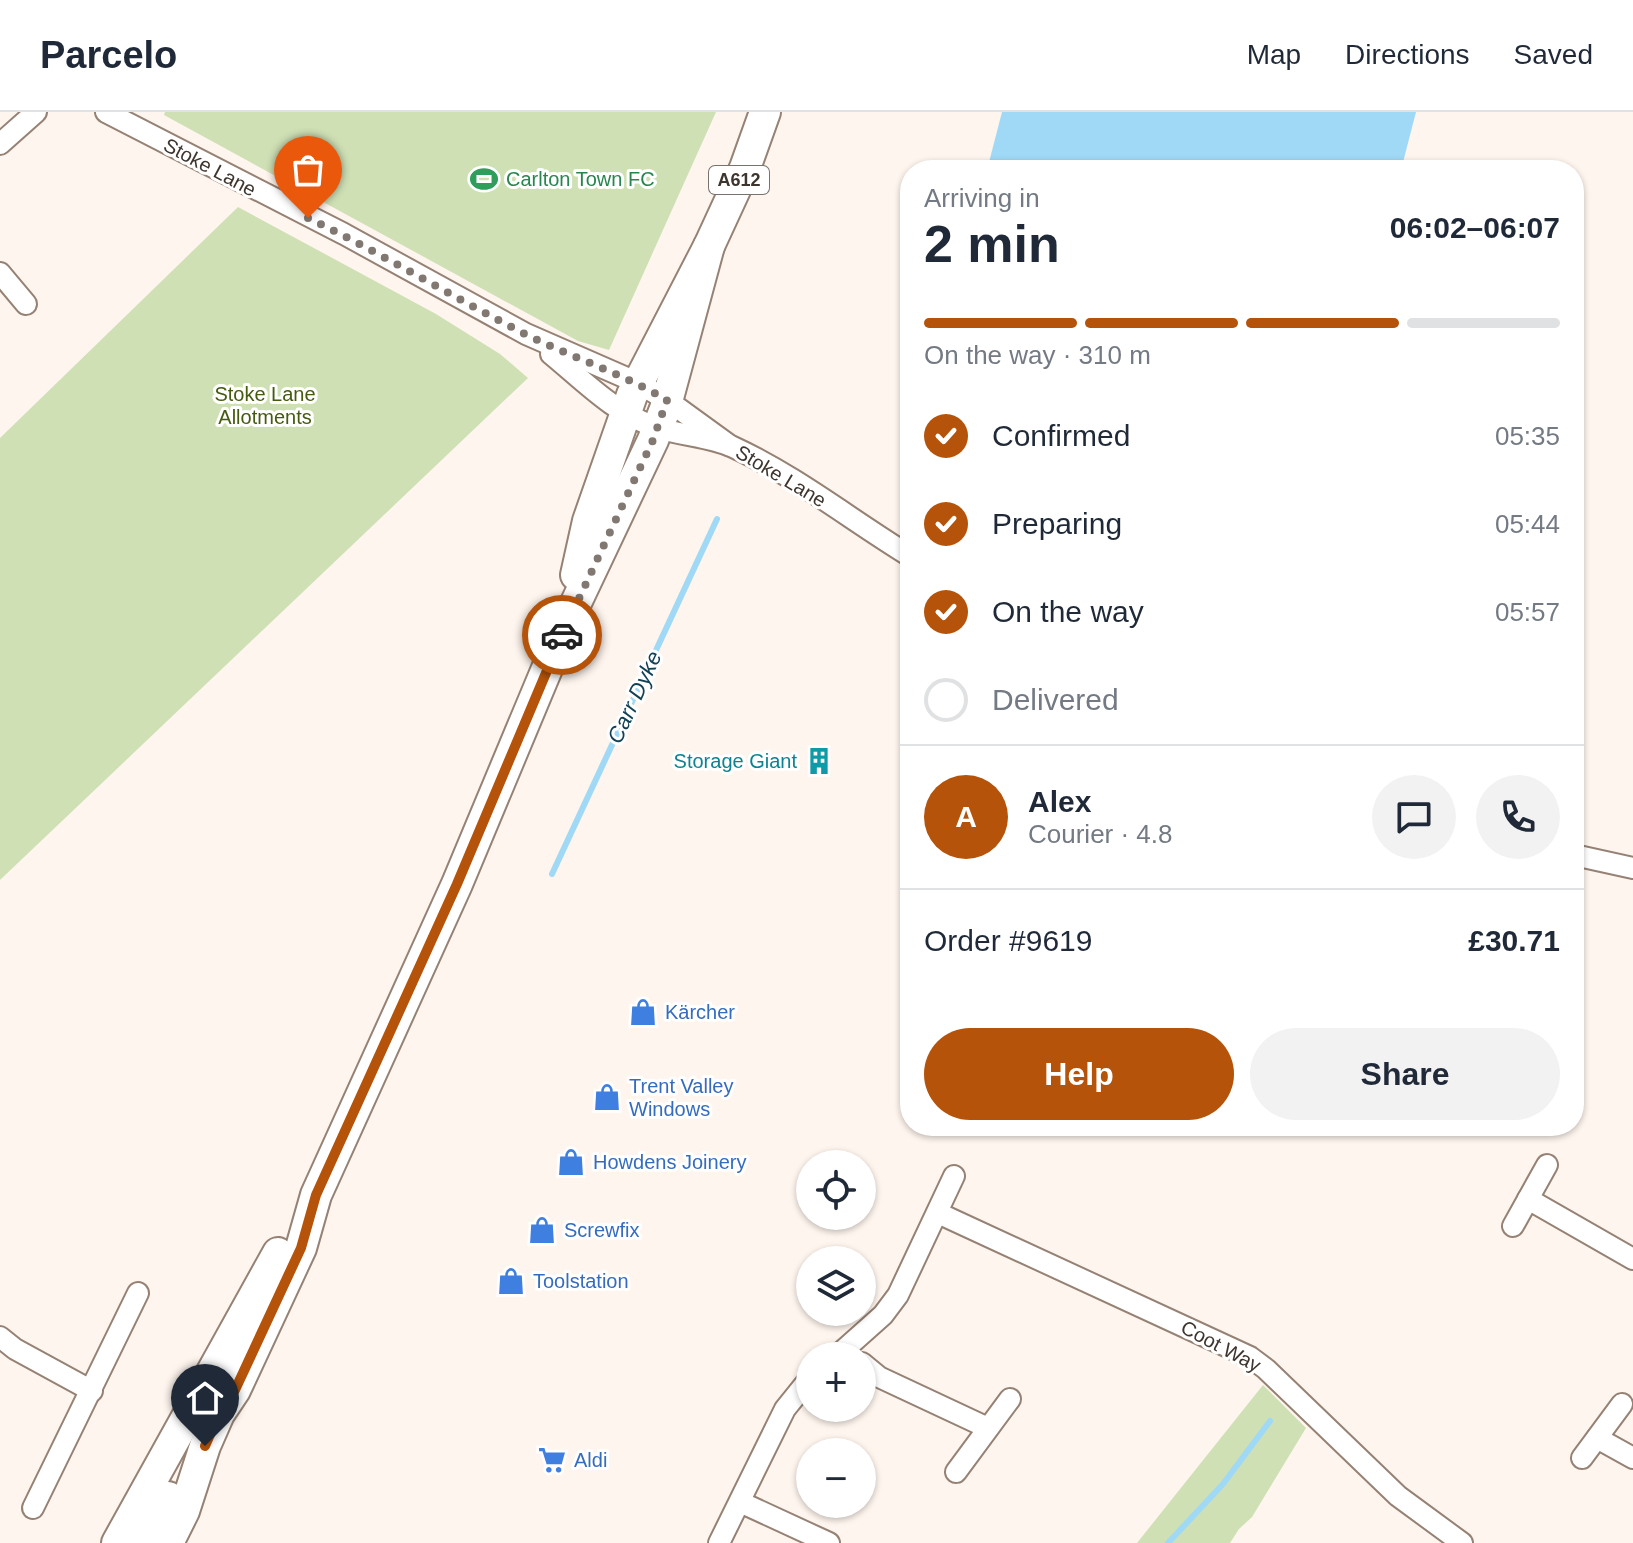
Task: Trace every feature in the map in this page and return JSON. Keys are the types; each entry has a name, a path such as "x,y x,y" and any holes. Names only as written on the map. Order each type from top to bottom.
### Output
{"main road":[{"name":"A612","path":"564,628 588,521 625,414 709,246 745,168 765,112"},
{"name":"A612","path":"168,1543 184,1511 219,1414 235,1390 301,1248 316,1195 457,884 564,628 658,428 709,246"},
{"name":"A612","path":"117,1543 285,1240 316,1195"},
{"name":"A612","path":"145,1543 165,1502 205,1446"}],"street":[{"path":"0,144 36,112"},
{"name":"Stoke Lane","path":"106,112 344,234 526,334 625,414 658,428 729,445 782,473 900,550"},
{"path":"0,273 26,304"},
{"path":"526,334 638,383 729,445"},
{"path":"1584,857 1633,868"},
{"path":"1513,1226 1547,1165"},
{"path":"862,1342 898,1295 954,1176"},
{"path":"1528,1199 1633,1259"},
{"name":"Coot Way","path":"938,1213 1250,1357 1398,1496 1462,1543"},
{"path":"33,1508 138,1293"},
{"path":"0,1337 15,1349 92,1391"},
{"path":"876,1375 988,1428"},
{"path":"719,1543 785,1409 796,1395"},
{"path":"956,1472 1010,1399"},
{"path":"1582,1458 1622,1404"},
{"path":"1597,1438 1633,1458"},
{"path":"740,1502 829,1543"}],"green space":[{"name":"Carlton Town FC","path":"165,112 716,112 609,350 578,341 164,115"},
{"name":"Stoke Lane Allotments","path":"238,207 436,314 500,354 528,378 0,880 0,438"},
{"path":"1263,1385 1306,1428 1252,1517 1230,1543 1137,1543"}],"water":[{"path":"1002,112 1416,112 1404,160 990,160"}],"waterway":[{"name":"Carr Dyke","path":"552,874 717,519"},
{"path":"1168,1543 1223,1484 1270,1421"}],"way so far":[{"path":"308,218 344,234 526,334 638,383 667,400 653,440 562,635"}],"place":[{"name":"Carlton Town FC","path":"484,179"},
{"name":"Storage Giant","path":"819,761"},
{"name":"Kärcher","path":"643,1012"},
{"name":"Trent Valley Windows","path":"607,1097"},
{"name":"Howdens Joinery","path":"571,1162"},
{"name":"Screwfix","path":"542,1230"},
{"name":"Toolstation","path":"511,1281"},
{"name":"Aldi","path":"552,1460"}],"route":[{"path":"205,1446 219,1414 235,1390 301,1248 316,1195 457,884 562,635"}]}
